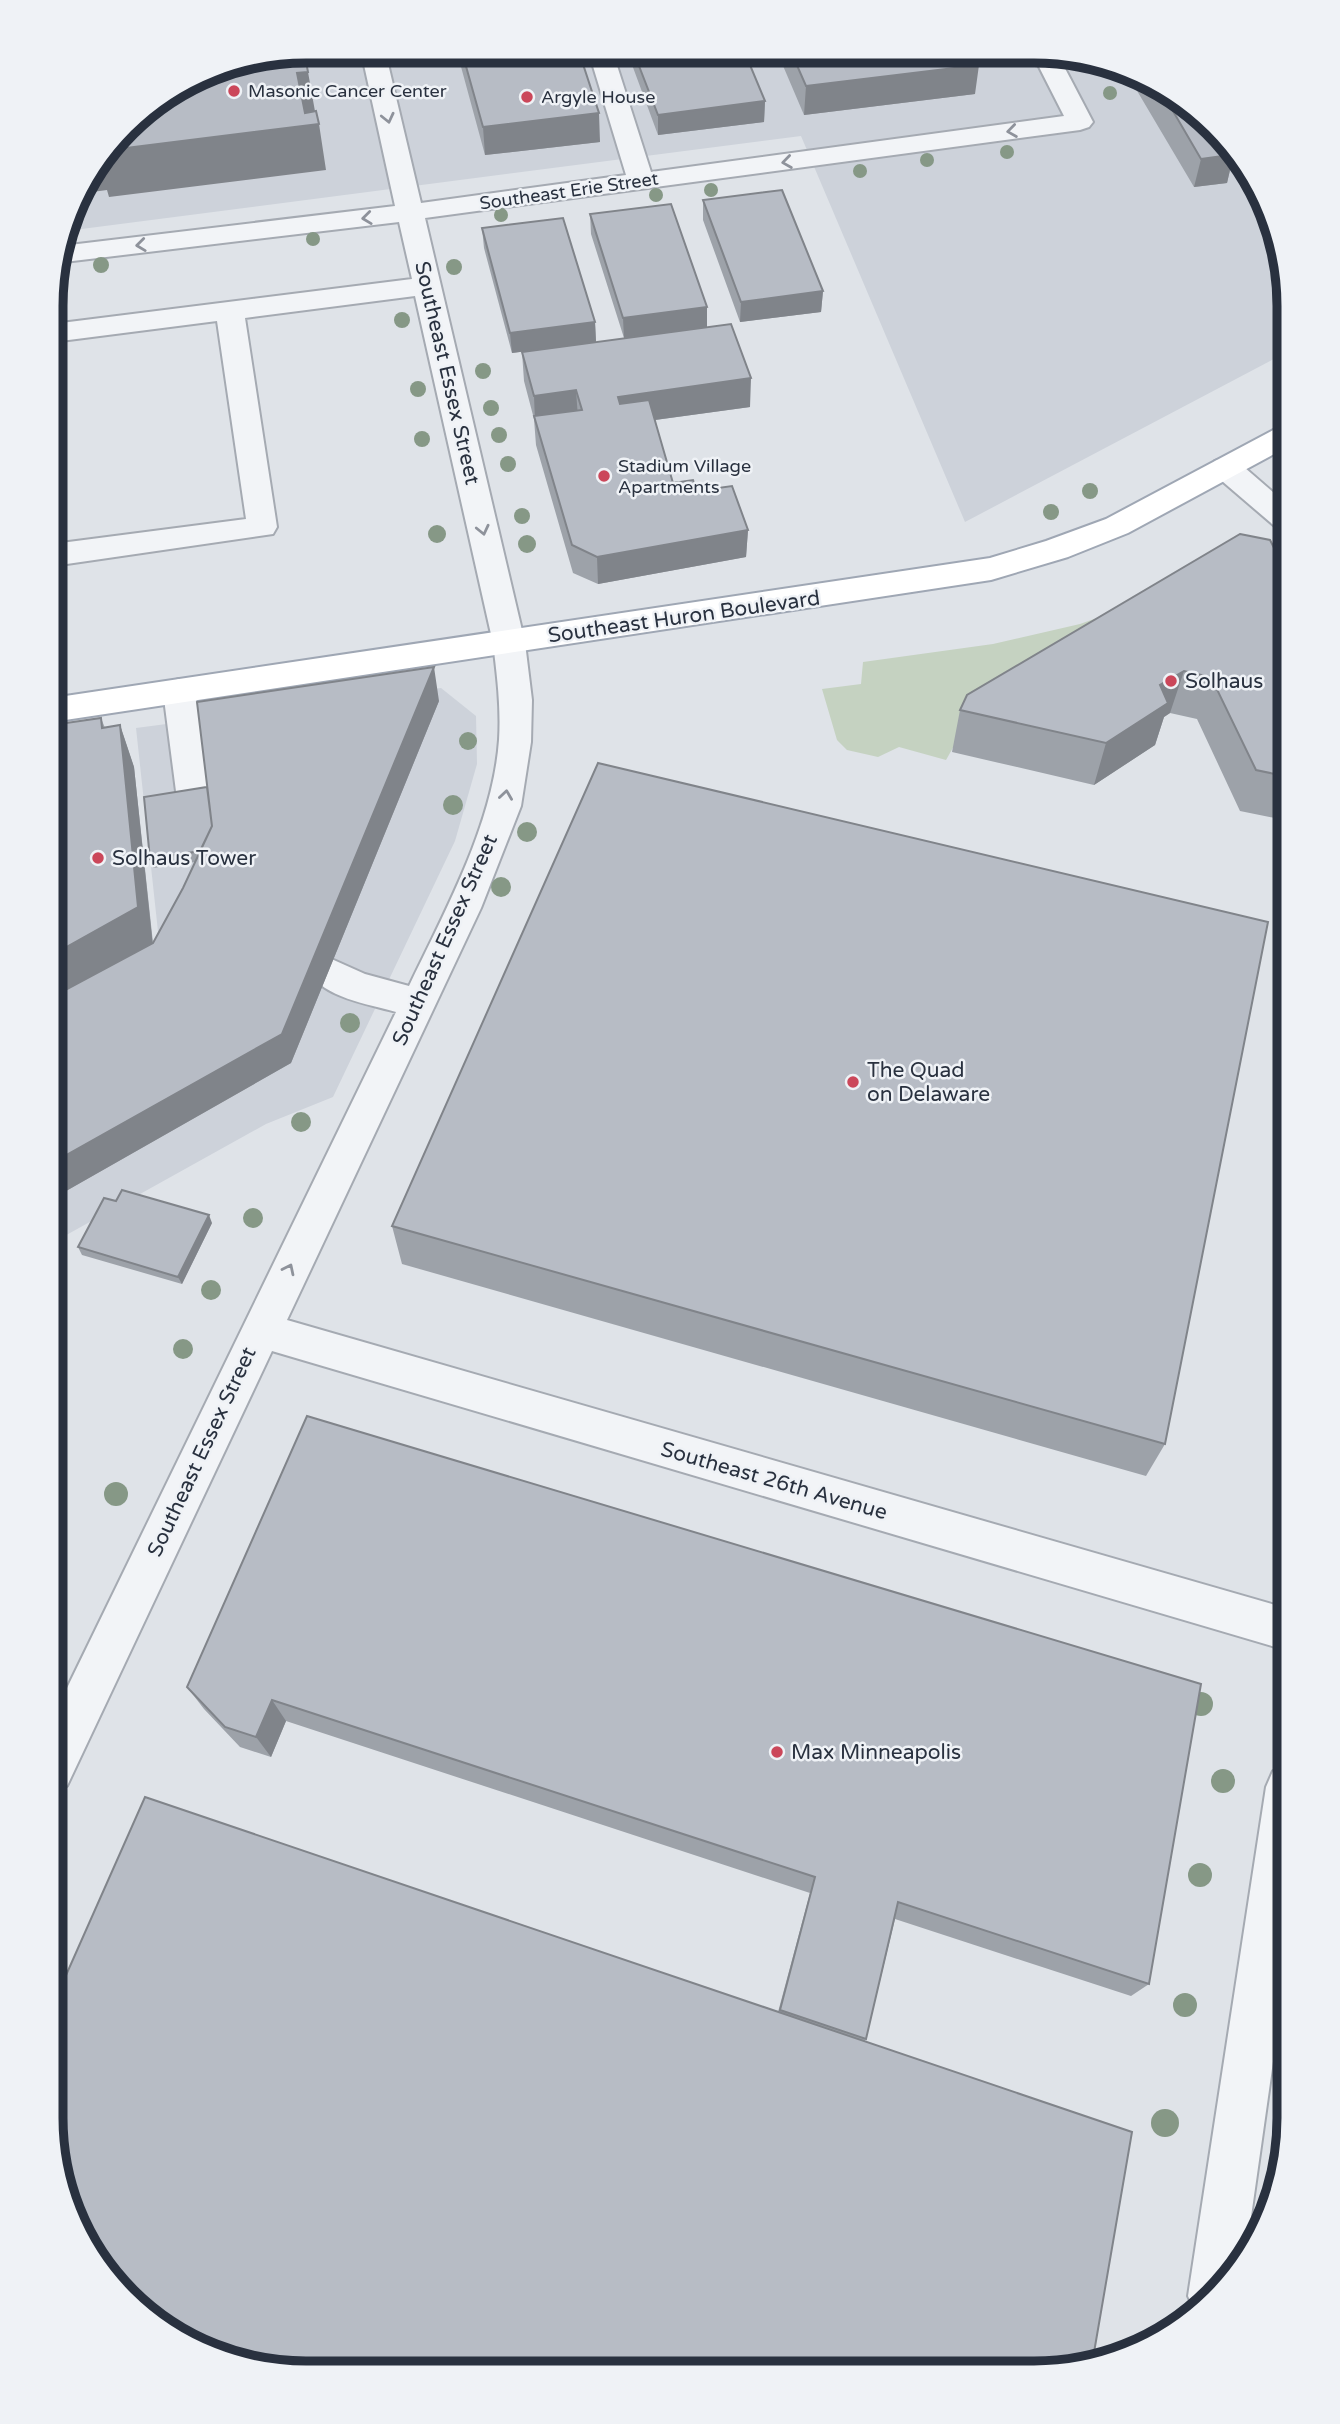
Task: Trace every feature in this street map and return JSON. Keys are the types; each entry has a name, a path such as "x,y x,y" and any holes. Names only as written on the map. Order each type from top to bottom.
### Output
{"main road":[{"name":"Southeast Huron Boulevard","path":"63,708 991,569 1057,549 1117,526 1277,441"}],"street":[{"name":"Southeast Essex Street","path":"63,1745 464,908 504,806 515,742 516,700 509,643 376,63"},
{"path":"604,63 641,181"},
{"name":"Southeast Erie Street","path":"69,254 411,212 1080,122 1050,64"},
{"path":"63,332 427,286"},
{"path":"63,554 262,527 230,311"},
{"path":"1226,468 1277,512"},
{"path":"178,691 194,799"},
{"path":"327,971 356,986 418,1003"},
{"name":"Southeast 26th Avenue","path":"260,1330 1276,1626"},
{"path":"1217,2278 1276,1874"}],"shaded area":[{"path":"274,65 1066,65 1112,76 1142,88 1169,104 1194,123 1217,146 1236,171 1252,198 1272,258 1277,306 1277,357 965,522 801,136 75,230 81,213 111,162 184,96 228,76"},
{"path":"441,688 476,716 477,764 455,841 333,1097 266,1124 63,1237 63,1005 160,950 136,728"}],"green space":[{"path":"1153,598 959,737 946,760 899,747 878,757 847,750 837,740 822,689 861,684 863,662 993,644 1080,624"}],"building":[{"path":"306,63 308,72 297,73 305,113 316,111 319,124 121,149 158,113 198,88 243,71 274,65"},
{"path":"465,63 583,63 599,113 483,127"},
{"path":"638,63 749,63 765,101 658,115"},
{"path":"796,63 979,65 806,86"},
{"path":"1169,104 1194,123 1224,156 1201,159"},
{"path":"782,190 823,291 741,302 703,200"},
{"path":"671,204 707,307 623,318 590,214"},
{"path":"563,218 595,322 510,333 482,228"},
{"name":"Stadium Village Apartments","path":"731,324 751,378 618,397 620,404 649,400 673,483 693,480 697,491 732,486 748,530 597,557 572,545 534,416 582,410 576,390 534,396 522,352"},
{"path":"1240,534 1270,540 1277,553 1277,774 1256,770 1211,677 1184,671 1160,685 1168,703 1106,743 960,710 967,695"},
{"path":"434,667 282,1034 63,1157 63,991 153,943 212,826 197,702"},
{"path":"101,718 102,728 120,725 138,907 63,949 63,723"},
{"name":"The Quad on Delaware","path":"598,763 1268,922 1165,1444 392,1226"},
{"path":"207,787 212,826 200,851 150,859 144,797"},
{"path":"122,1190 209,1215 178,1277 78,1247 104,1198 116,1201"},
{"name":"Max Minneapolis","path":"307,1416 1201,1684 1149,1984 898,1902 866,2039 780,2010 815,1877 272,1700 256,1737 225,1727 187,1687"},
{"path":"145,1797 1132,2132 1094,2353 1066,2359 1034,2361 306,2361 243,2353 213,2343 158,2311 134,2290 113,2266 81,2211 65,2150 63,1982"}],"place":[{"name":"Masonic Cancer Center","path":"234,91"},
{"name":"Argyle House","path":"527,97"},
{"name":"Stadium Village Apartments","path":"604,476"},
{"name":"Solhaus","path":"1171,681"},
{"name":"Solhaus Tower","path":"98,858"},
{"name":"The Quad on Delaware","path":"853,1082"},
{"name":"Max Minneapolis","path":"777,1752"}]}
